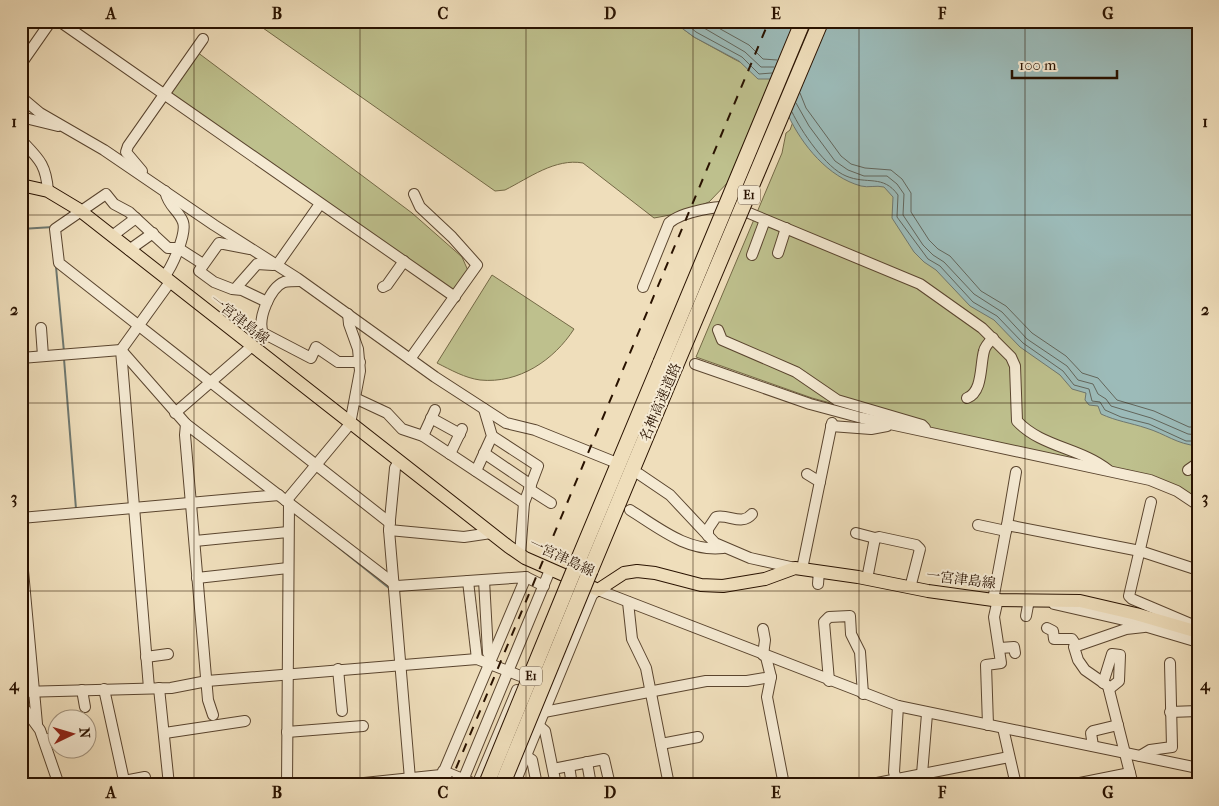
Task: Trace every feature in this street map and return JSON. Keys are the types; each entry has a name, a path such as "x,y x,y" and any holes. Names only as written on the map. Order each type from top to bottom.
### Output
{"highway":[{"name":"名神高速道路","path":"502,785 590,571 668,365 803,21"},
{"name":"名神高速道路","path":"486,785 570,572 668,365 821,21"}],"main road":[{"name":"一宮津島線","path":"21,185 48,191 80,211 350,424 520,555 550,570 570,572 598,590 624,573 638,571 656,573 701,585 723,586 765,579 798,569 819,577 867,579 910,588 996,599 1031,608 1080,601 1101,604 1198,632"}],"street":[{"path":"21,64 51,21"},
{"path":"60,21 454,297"},
{"path":"144,176 141,168 126,152 203,39"},
{"path":"22,97 62,126 144,176 300,281 410,359 506,423 535,430 612,461"},
{"path":"21,117 51,126 62,126"},
{"path":"21,140 38,159 46,172 48,191"},
{"path":"165,191 168,203 183,222 184,229 167,280 121,350 146,657 165,733 169,785"},
{"path":"203,264 178,248 168,248 151,238 136,218 114,204 106,194 55,229 58,263 316,465 390,526 464,537 491,533"},
{"path":"410,359 477,265 420,206 414,194"},
{"path":"276,265 320,204"},
{"path":"643,288 669,223 675,217 730,206 920,284 982,328 1011,357 1015,366 1017,421 1026,431 1092,460 1108,470"},
{"path":"112,236 136,218"},
{"path":"752,256 765,220"},
{"path":"778,253 786,228"},
{"path":"129,250 151,238"},
{"path":"252,250 219,243 200,271 214,282 242,290 267,302"},
{"path":"383,287 404,261"},
{"path":"235,289 257,264 276,265"},
{"path":"300,281 285,282 280,285 264,306 261,328 263,333 311,358 316,347 338,362 360,362"},
{"path":"21,518 192,503 285,500 350,424 357,399 360,362 348,314"},
{"path":"41,328 43,356"},
{"path":"718,330 722,340 796,372 837,400 922,425 930,433"},
{"path":"264,356 270,338"},
{"path":"967,398 972,396 976,390 984,349 993,338"},
{"path":"175,413 252,346"},
{"path":"21,358 121,350"},
{"path":"121,350 186,424 394,584 468,582 526,577 544,586"},
{"path":"695,364 810,404 930,433 1150,480 1177,491 1198,505"},
{"path":"357,399 387,412 402,429 423,436 524,503"},
{"path":"484,409 492,436 538,466 524,503 520,555"},
{"path":"423,436 433,414 461,431 450,454"},
{"path":"186,424 185,435 208,700 213,714"},
{"path":"639,474 670,495 708,536 724,548 750,558 798,569 809,533 831,424 871,428 890,424"},
{"path":"476,471 492,436"},
{"path":"484,453 551,503"},
{"path":"399,462 395,468 390,526 410,779"},
{"path":"1188,470 1198,463"},
{"path":"988,725 986,665 1001,663 994,617 1016,472"},
{"path":"807,474 820,482"},
{"path":"285,500 288,532 286,785"},
{"path":"1150,502 1129,596 1132,599 1198,627"},
{"path":"630,510 678,540 692,546 724,548"},
{"path":"708,536 708,529 716,517 742,520 748,519 752,514"},
{"path":"978,525 1140,551 1198,570"},
{"path":"195,541 288,532"},
{"path":"809,533 820,535"},
{"path":"856,534 916,545 920,549 910,588"},
{"path":"867,579 875,538"},
{"path":"21,549 37,724"},
{"path":"197,578 288,568"},
{"path":"463,782 550,570"},
{"path":"345,785 441,777 478,785 522,676 570,572"},
{"path":"441,777 526,577"},
{"path":"484,580 490,661"},
{"path":"468,582 477,659"},
{"path":"514,785 592,595 598,590 764,656 898,706 927,714 1198,768"},
{"path":"628,602 632,639 646,668 669,785"},
{"path":"1031,608 1144,627 1198,642"},
{"path":"829,681 824,622 829,617 850,616 851,634 860,652 863,694"},
{"path":"1076,645 1126,629 1144,627"},
{"path":"1047,628 1053,631 1054,639 1072,639 1076,645"},
{"path":"764,629 766,640 764,656 771,677 767,697 784,785"},
{"path":"1076,645 1074,647 1075,661 1106,686"},
{"path":"1000,648 1014,647 1015,653"},
{"path":"1106,686 1122,681 1121,658 1114,653 1106,686 1126,753 1133,785"},
{"path":"146,657 168,654"},
{"path":"21,692 154,688 207,681 477,659 490,661 508,673 522,676"},
{"path":"1140,756 1150,750 1172,747 1170,663"},
{"path":"338,670 342,711"},
{"path":"544,712 706,681 747,681 771,677"},
{"path":"104,689 125,783 146,777"},
{"path":"82,690 85,707"},
{"path":"21,704 37,724 59,785"},
{"path":"897,782 894,772 898,706"},
{"path":"1170,712 1198,711"},
{"path":"922,774 927,714"},
{"path":"165,733 245,720"},
{"path":"538,725 545,731 556,785"},
{"path":"1093,746 1091,733 1093,731 1118,725"},
{"path":"287,732 363,726"},
{"path":"1003,728 1016,785"},
{"path":"661,744 698,737"},
{"path":"44,740 48,739"},
{"path":"526,756 532,760 536,785"},
{"path":"868,785 897,782 922,774 1009,758"},
{"path":"552,769 604,759 610,785"},
{"path":"587,762 591,785"},
{"path":"568,766 572,785"},
{"path":"1074,784 1130,773"}],"green space":[{"path":"253,21 571,21 574,26 595,21 674,22 694,37 774,79 735,175 709,202 681,213 654,218 583,163 562,163 552,166 505,190 495,191"},
{"path":"197,52 412,213 462,257 469,273 454,294 167,93"},
{"path":"795,116 876,177 1054,370 1082,391 1198,443 1198,499 1152,476 893,420 812,398 696,357 782,153 786,133 790,130"},
{"path":"492,275 574,329 556,351 534,368 508,378 480,380 463,376 437,363"}],"water":[{"path":"672,21 1198,21 1198,446 1183,443 1153,430 1101,414 1098,406 1089,405 1085,400 1086,393 1072,389 1060,375 1020,347 994,320 970,306 936,270 914,252 892,218 893,197 884,187 864,187 849,182 817,158 794,126 774,79 758,79 739,61 694,37"}],"waterway":[{"path":"21,229 53,227"},
{"path":"56,267 64,352"},
{"path":"64,359 76,509"},
{"path":"328,539 389,588"}],"railway":[{"path":"449,785 769,21"}]}
